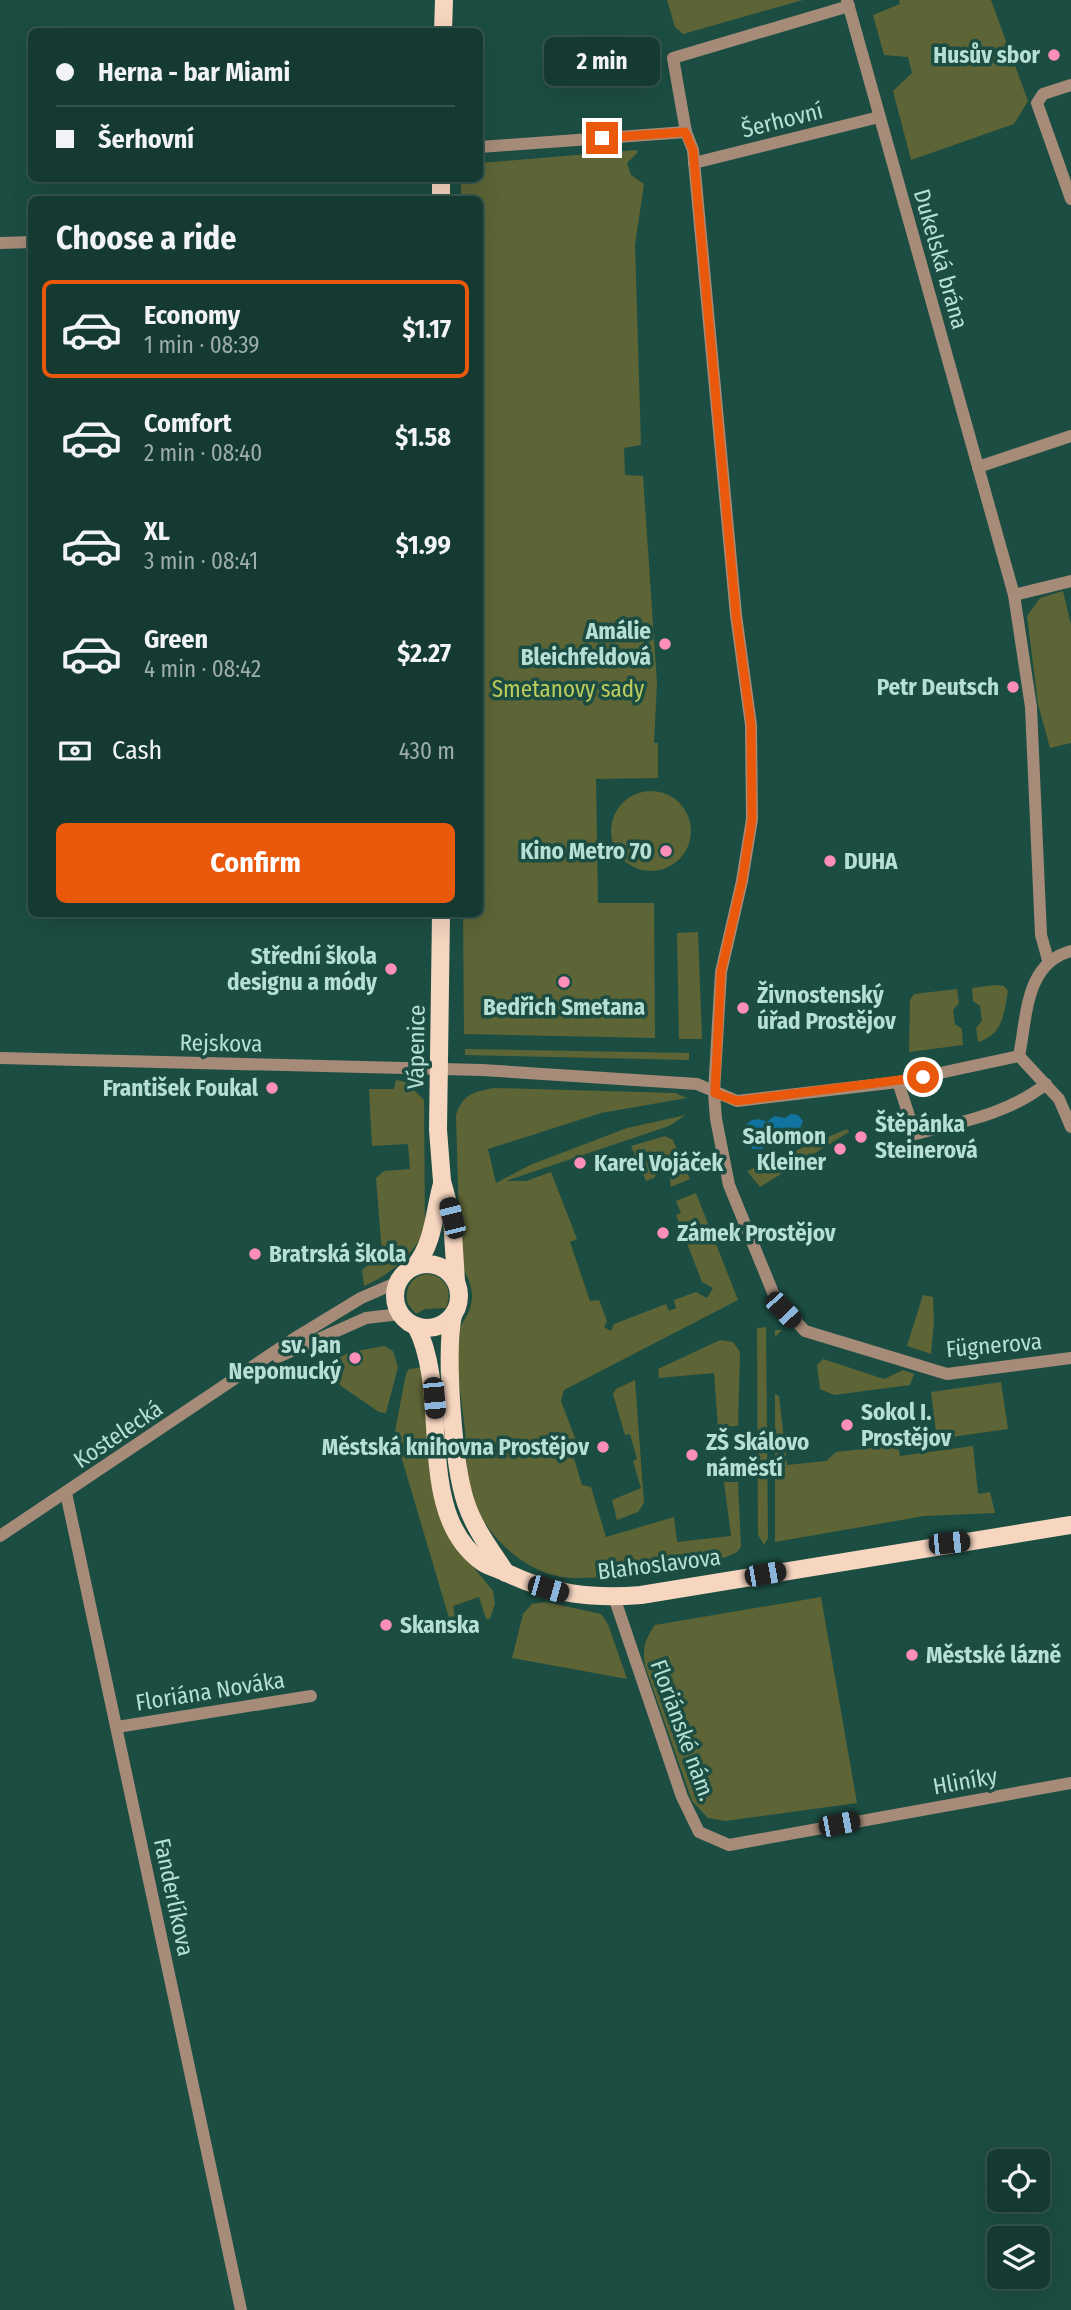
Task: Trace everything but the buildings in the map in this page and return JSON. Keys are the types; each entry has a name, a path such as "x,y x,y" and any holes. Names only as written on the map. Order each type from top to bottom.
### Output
{"main road":[{"path":"443,28 444,0"},
{"name":"Vápenice","path":"441,917 439,1130 442,1181 452,1218 456,1282"},
{"name":"Vápenice","path":"415,1266 426,1253 431,1239 432,1220 442,1181"},
{"path":"453,1315 437,1327 416,1326 400,1314 395,1294 398,1282 415,1266 436,1265 450,1273 456,1282 459,1301 449,1336 460,1478 477,1528 506,1573"},
{"name":"Blahoslavova","path":"416,1326 427,1357 440,1482 448,1513 470,1551 484,1563 532,1585 566,1594 614,1597 1071,1525"}],"street":[{"name":"Fügnerova","path":"848,3 673,58 685,132 693,150 736,615 751,725 752,819 742,881 721,972 716,1119 729,1185 770,1287 783,1310 805,1331 922,1368 961,1374 1071,1358"},
{"name":"Dukelská brána","path":"848,3 1014,595 1031,707 1041,935 1048,960"},
{"path":"1071,85 1043,94 1038,103 1071,199"},
{"name":"Šerhovní","path":"694,163 880,117"},
{"path":"483,147 685,132"},
{"path":"0,243 28,242"},
{"path":"978,467 1071,436"},
{"path":"1014,595 1071,581"},
{"path":"1071,951 1048,960 1035,978 1020,1056 1059,1099 1071,1127"},
{"name":"Rejskova","path":"0,1058 440,1068 697,1084 737,1101 898,1082 1020,1056"},
{"path":"898,1082 915,1134 1008,1109 1025,1101 1046,1084"},
{"name":"Kostelecká","path":"0,1536 361,1297 398,1282"},
{"name":"Kostelecká","path":"258,1365 366,1318 400,1314"},
{"name":"Fanderlíkova","path":"66,1493 242,2310"},
{"name":"Floriánské nám.","path":"614,1597 671,1770 699,1832 729,1845 866,1819"},
{"name":"Floriána Nováka","path":"117,1727 311,1696"},
{"name":"Hliníky","path":"866,1819 1071,1783"}],"green space":[{"path":"667,0 803,0 683,34 675,27"},
{"path":"899,0 991,0 1028,101 1014,124 911,160 893,91 912,73 908,57 884,55 873,15 900,4"},
{"name":"Smetanovy sady","path":"636,150 638,152 627,163 631,175 644,184 635,245 641,445 624,448 625,475 643,476 657,683 654,743 658,743 658,778 596,779 598,903 654,903 655,1038 464,1034 463,917 483,917 483,196 461,196 461,182 483,182 483,163"},
{"path":"1063,591 1071,625 1071,743 1050,748 1038,704 1027,616 1040,598"},
{"path":"651,791 666,794 679,803 688,816 691,831 688,846 679,859 666,868 651,871 636,868 623,859 614,846 611,831 614,816 623,803 636,794"},
{"path":"698,932 702,1039 679,1039 677,933"},
{"path":"1004,986 1008,991 1001,1022 993,1034 978,1042 976,1028 982,1021 980,1006 973,1001 972,988"},
{"path":"957,989 959,1003 953,1010 955,1024 962,1029 963,1045 909,1052 910,1000 914,994"},
{"path":"465,1049 689,1053 689,1060 465,1055"},
{"path":"396,1080 406,1082 424,1100 425,1229 400,1263 364,1286 362,1270 382,1254 376,1178 384,1171 410,1169 408,1144 372,1146 369,1089 394,1089"},
{"path":"495,1088 675,1093 687,1098 601,1113 488,1149 496,1183 530,1165 627,1128 686,1115 669,1126 506,1181 526,1181 551,1172 577,1239 570,1242 590,1301 599,1300 607,1321 604,1327 611,1331 614,1324 666,1304 669,1311 676,1308 674,1300 696,1292 707,1298 713,1288 702,1282 676,1215 681,1213 676,1201 696,1193 738,1300 564,1390 561,1401 578,1446 571,1448 582,1485 591,1487 606,1537 674,1517 677,1542 731,1536 724,1482 738,1482 741,1547 736,1553 723,1558 632,1574 595,1578 559,1576 541,1571 509,1551 484,1522 467,1475 456,1354 456,1337 470,1309 472,1293 458,1251 456,1116 461,1103 470,1095"},
{"path":"847,1129 849,1132 760,1187 747,1171"},
{"path":"665,1136 673,1140 690,1179 671,1187 669,1172 660,1168 654,1178 646,1181 631,1146"},
{"path":"426,1274 439,1277 443,1281 448,1290 448,1302 446,1308 425,1309 416,1314 408,1304 408,1289 416,1278"},
{"path":"923,1295 933,1297 931,1354 907,1346"},
{"path":"766,1327 768,1538 764,1545 758,1535 757,1328"},
{"path":"720,1340 733,1342 740,1352 738,1426 718,1427 714,1373 659,1378 658,1369"},
{"path":"384,1346 393,1351 398,1367 386,1413 379,1412 341,1386 325,1364 351,1352"},
{"path":"823,1359 884,1379 903,1370 914,1374 910,1385 834,1395 820,1389 817,1365"},
{"path":"424,1367 454,1543 493,1591 495,1604 490,1619 486,1619 479,1597 453,1606 455,1616 449,1618 399,1449 395,1431 406,1374 409,1369"},
{"path":"635,1380 644,1503 638,1512 617,1520 612,1500 641,1488 633,1461 637,1459 630,1434 625,1435 613,1394 616,1389"},
{"path":"1001,1382 1008,1429 937,1439 931,1392"},
{"path":"775,1394 779,1396 787,1465 826,1461 836,1452 898,1445 900,1456 973,1446 978,1494 990,1492 995,1513 924,1516 775,1542"},
{"path":"821,1597 857,1803 725,1821 708,1818 692,1801 645,1666 644,1649 649,1635 655,1625"},
{"path":"546,1602 601,1614 608,1624 627,1679 512,1658 523,1614 532,1604"}],"water":[{"path":"791,1114 798,1115 803,1121 798,1133 789,1134 781,1140 772,1139 762,1149 753,1149 744,1142 743,1129 751,1121 757,1119 767,1122 774,1116 785,1118"}],"place":[{"name":"Husův sbor","path":"1054,55"},
{"name":"Amálie Bleichfeldová","path":"665,644"},
{"name":"Petr Deutsch","path":"1013,687"},
{"name":"Kino Metro 70","path":"666,851"},
{"name":"DUHA","path":"830,861"},
{"name":"Střední škola designu a módy","path":"391,969"},
{"name":"Bedřich Smetana","path":"564,982"},
{"name":"Živnostenský úřad Prostějov","path":"743,1008"},
{"name":"František Foukal","path":"272,1088"},
{"name":"Štěpánka Steinerová","path":"861,1137"},
{"name":"Salomon Kleiner","path":"840,1149"},
{"name":"Karel Vojáček","path":"580,1163"},
{"name":"Zámek Prostějov","path":"663,1233"},
{"name":"Bratrská škola","path":"255,1254"},
{"name":"sv. Jan Nepomucký","path":"355,1358"},
{"name":"Sokol I. Prostějov","path":"847,1425"},
{"name":"Městská knihovna Prostějov","path":"603,1447"},
{"name":"ZŠ Skálovo náměstí","path":"692,1455"},
{"name":"Skanska","path":"386,1625"},
{"name":"Městské lázně","path":"912,1655"}],"route":[{"path":"602,138 685,132 693,150 736,615 751,725 752,819 742,881 721,972 715,1093 737,1101 923,1077"}]}
